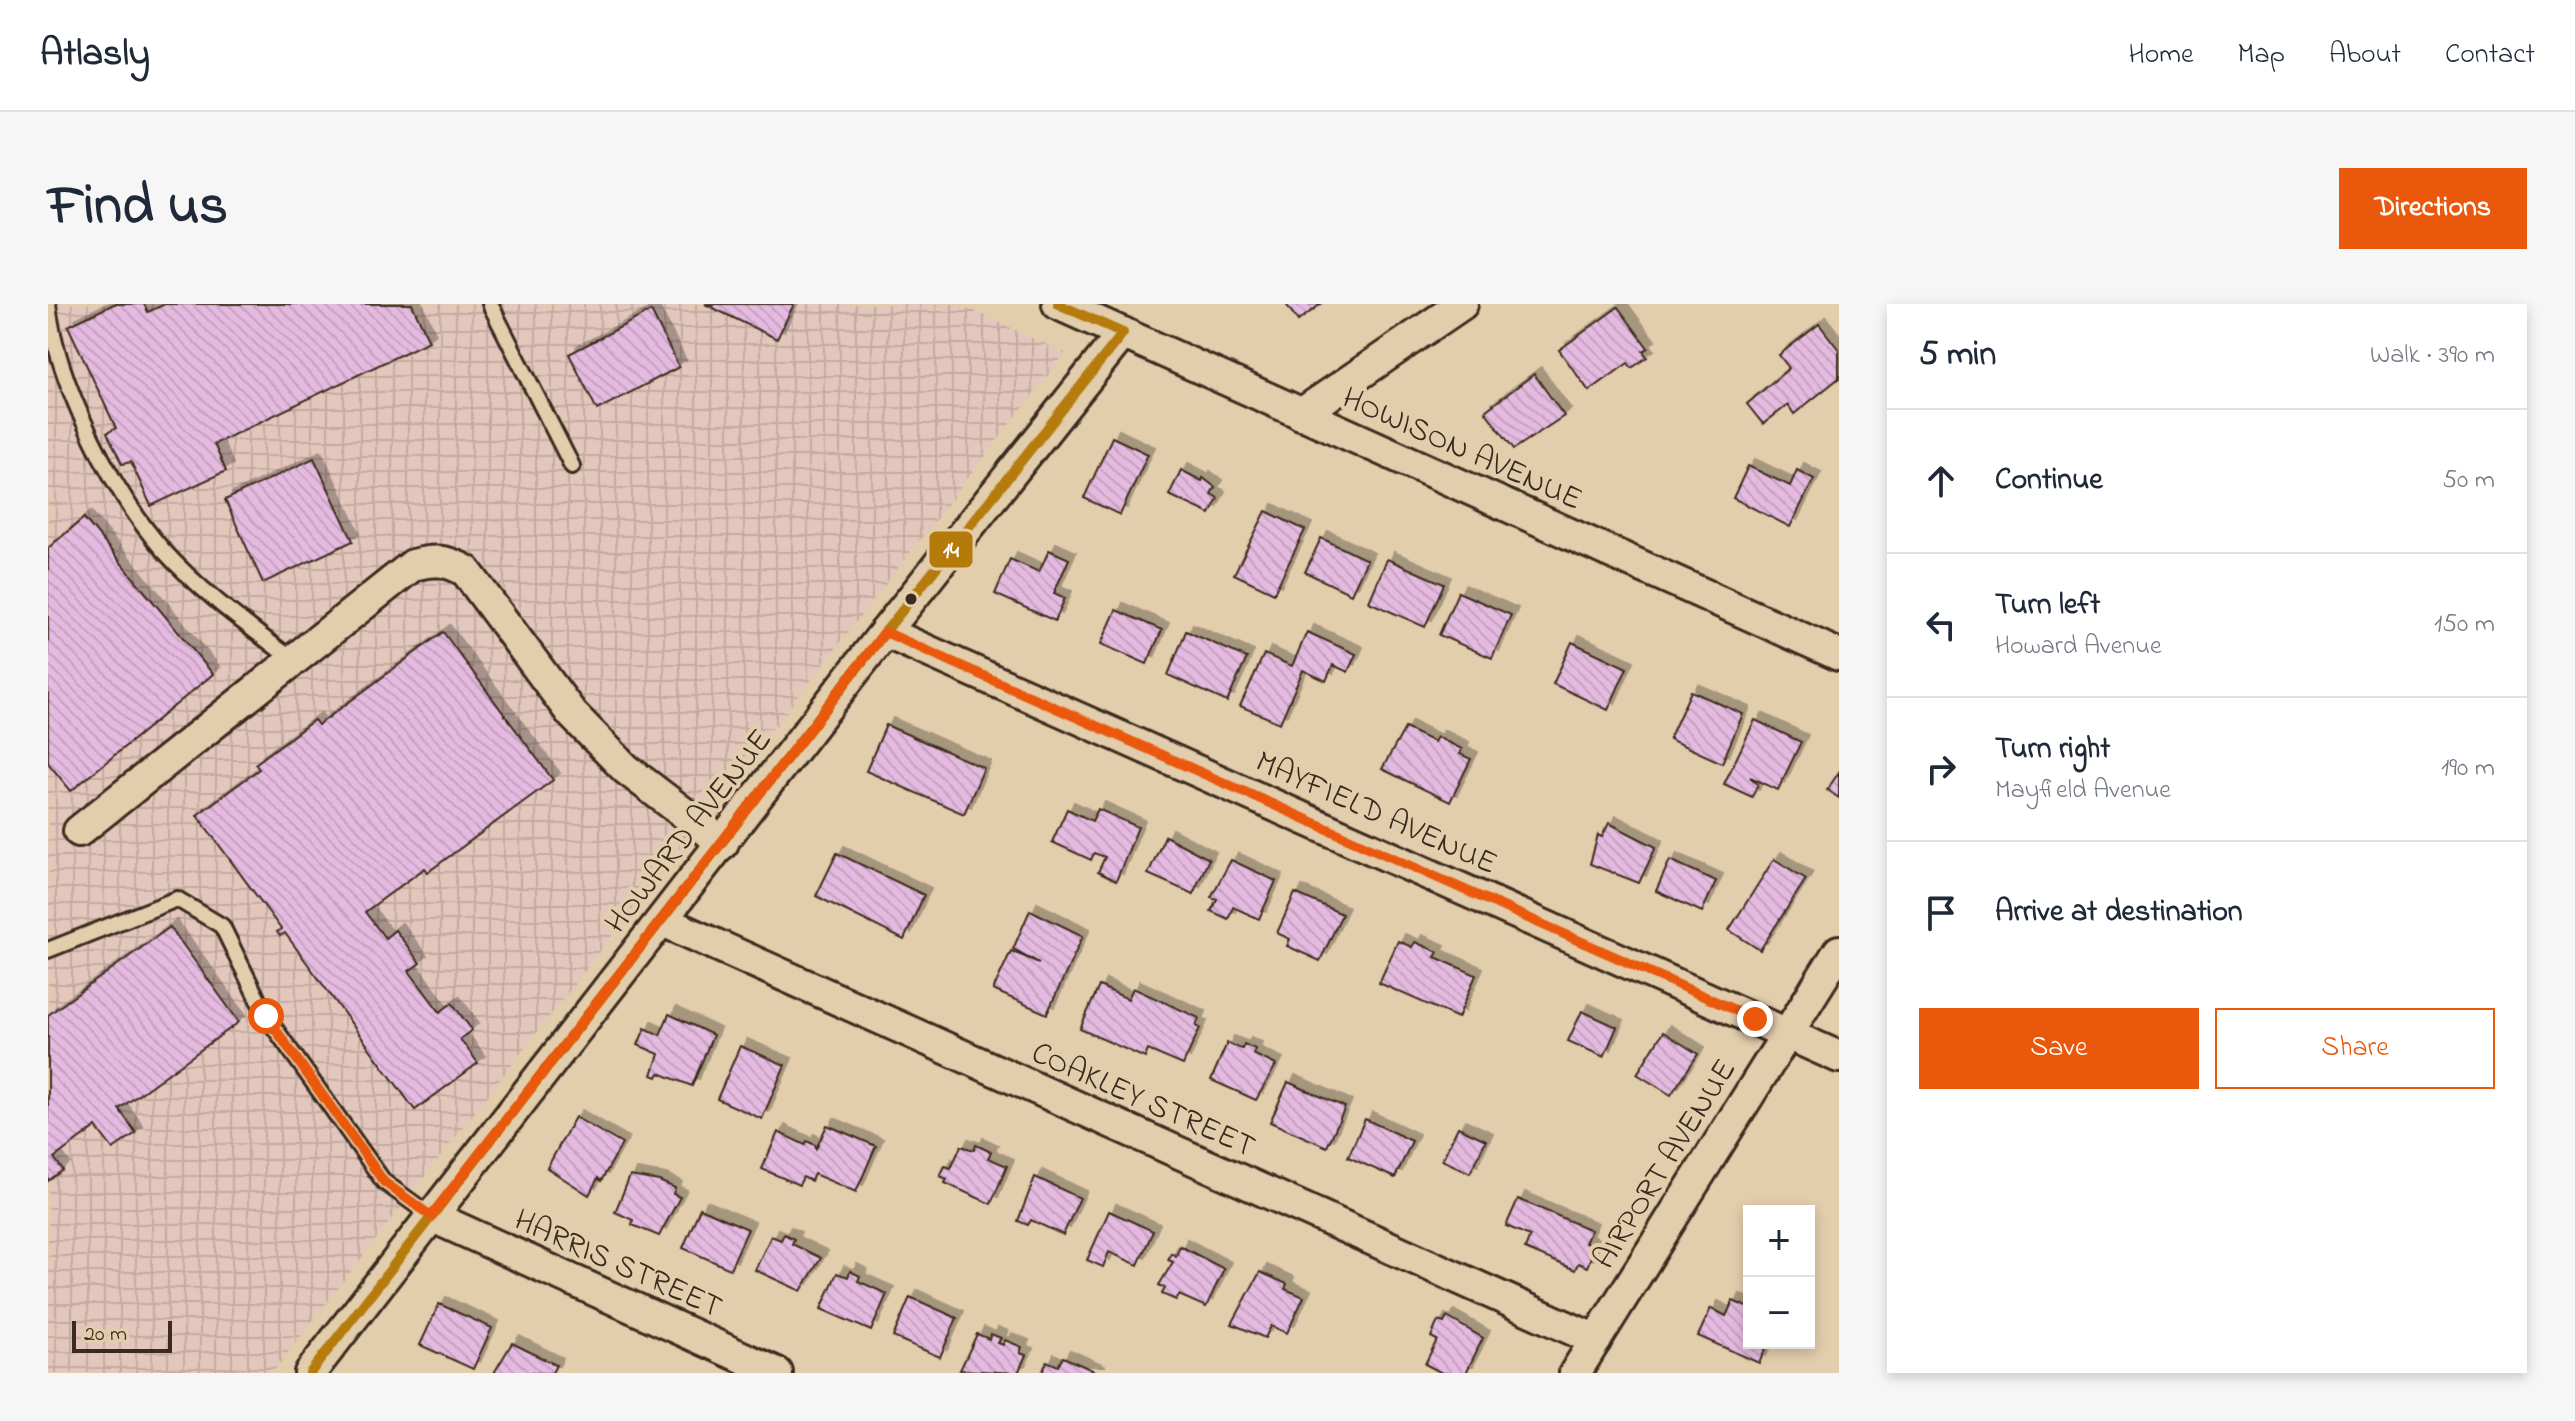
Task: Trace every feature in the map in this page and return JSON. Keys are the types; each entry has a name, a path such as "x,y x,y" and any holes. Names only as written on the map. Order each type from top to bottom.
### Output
{"street":[{"name":"HOWISON AVENUE","path":"1058,304 1839,655"},
{"path":"1301,414 1462,304"},
{"name":"HOWARD AVENUE","path":"310,1373 885,632 1123,333"},
{"path":"79,831 413,565 434,559 450,562 466,571 572,714 626,769 723,843"},
{"name":"MAYFIELD AVENUE","path":"885,632 1839,1057"},
{"name":"COAKLEY STREET","path":"663,921 1596,1340"},
{"name":"AIRPORT AVENUE","path":"1575,1373 1839,951"},
{"name":"HARRIS STREET","path":"431,1216 777,1373"}],"lane":[{"path":"48,304 61,366 86,425 126,496 162,549 230,613 293,660"},
{"path":"490,304 572,466"},
{"path":"48,950 177,899 222,926 266,1016 384,1182 431,1216"}],"shaded area":[{"path":"48,304 958,304 1065,353 272,1373 48,1373"}],"building":[{"path":"114,304 144,304 148,312 165,304 412,304 429,341 214,444 226,471 151,506 131,462 122,464 107,433 116,428 68,326"},
{"path":"705,304 794,304 777,339"},
{"path":"1286,304 1321,304 1298,321"},
{"path":"1618,307 1648,348 1643,351 1647,357 1632,368 1628,363 1589,391 1559,350"},
{"path":"651,311 679,367 597,410 569,354"},
{"path":"1819,324 1839,350 1839,378 1794,414 1788,405 1763,424 1747,404 1789,368 1779,355"},
{"path":"1534,374 1564,416 1514,449 1485,411"},
{"path":"1112,437 1148,454 1120,515 1084,498"},
{"path":"314,458 353,541 263,583 225,500"},
{"path":"1748,466 1790,486 1797,470 1814,479 1790,527 1733,498"},
{"path":"1181,470 1202,481 1203,478 1215,487 1211,494 1218,498 1210,514 1169,495"},
{"path":"1266,511 1305,530 1274,593 1234,574"},
{"path":"84,518 213,674 71,791 48,763 48,548"},
{"path":"1321,538 1367,560 1351,594 1305,572"},
{"path":"1049,550 1069,559 1054,593 1065,598 1055,621 995,594 1010,559 1039,572"},
{"path":"1387,559 1444,584 1425,627 1369,602"},
{"path":"1458,592 1511,615 1492,658 1439,635"},
{"path":"1116,610 1162,630 1147,664 1101,644"},
{"path":"1186,631 1247,658 1227,702 1168,675"},
{"path":"443,632 553,780 428,872 425,868 365,912 385,938 395,930 420,963 409,971 440,1012 452,1003 472,1030 460,1039 478,1063 415,1110 285,933 280,936 277,932 281,929 197,815 259,769 255,764 314,720 318,725"},
{"path":"1307,632 1356,654 1348,672 1333,665 1326,681 1303,670 1280,723 1240,706 1264,654 1292,666"},
{"path":"1572,642 1627,668 1608,710 1553,684"},
{"path":"1691,691 1743,714 1722,763 1669,739"},
{"path":"1755,720 1801,742 1778,790 1750,777 1758,784 1752,797 1724,784"},
{"path":"886,725 984,768 964,814 866,771"},
{"path":"1405,728 1434,742 1437,737 1462,749 1460,754 1471,759 1450,802 1382,769"},
{"path":"1839,772 1839,798 1827,790"},
{"path":"1067,809 1092,821 1098,809 1138,827 1116,881 1098,872 1105,857 1094,853 1091,860 1052,842"},
{"path":"1609,823 1656,847 1639,883 1590,864 1598,835 1602,837"},
{"path":"1165,836 1209,859 1193,894 1148,874"},
{"path":"837,853 924,895 904,940 816,896"},
{"path":"1774,859 1806,879 1760,950 1729,930"},
{"path":"1231,860 1276,881 1259,919 1233,907 1228,919 1211,911 1217,899 1211,897"},
{"path":"1670,860 1716,881 1702,912 1656,891"},
{"path":"1295,893 1342,914 1320,961 1287,946 1290,939 1277,933"},
{"path":"1030,910 1083,936 1047,1014 993,990 1011,951 1039,963 1013,949"},
{"path":"170,927 239,1022 119,1109 136,1133 113,1149 96,1127 54,1158 63,1170 48,1181 48,1015"},
{"path":"1398,941 1412,947 1415,942 1438,952 1435,957 1476,975 1458,1018 1379,983"},
{"path":"1099,986 1128,999 1133,988 1199,1018 1196,1026 1200,1028 1183,1065 1148,1050 1145,1058 1080,1029"},
{"path":"1582,1011 1617,1027 1604,1057 1568,1041"},
{"path":"669,1014 713,1035 692,1086 659,1073 657,1077 652,1075 659,1054 638,1045 645,1028 660,1035"},
{"path":"1663,1032 1698,1054 1671,1095 1637,1074"},
{"path":"1227,1043 1242,1049 1244,1044 1255,1049 1253,1054 1276,1065 1256,1100 1211,1080"},
{"path":"740,1046 785,1065 762,1119 717,1099"},
{"path":"1288,1082 1345,1107 1327,1147 1270,1122"},
{"path":"575,1117 622,1144 601,1181 598,1178 589,1195 547,1168"},
{"path":"1365,1119 1412,1141 1395,1178 1348,1157"},
{"path":"827,1125 876,1146 856,1192 814,1174 811,1181 803,1177 799,1185 762,1169 778,1132 805,1145 807,1141 816,1149"},
{"path":"1458,1127 1486,1140 1470,1173 1442,1160"},
{"path":"976,1145 991,1152 988,1158 1007,1166 991,1204 945,1183 947,1179 940,1176 945,1166 951,1168 961,1146 974,1150"},
{"path":"630,1176 659,1181 675,1188 673,1194 680,1197 659,1236 632,1225 633,1220 615,1212"},
{"path":"1035,1177 1080,1198 1063,1235 1031,1220 1028,1225 1018,1221"},
{"path":"1518,1199 1591,1230 1585,1243 1595,1247 1587,1267 1578,1263 1575,1270 1525,1249 1530,1236 1506,1226"},
{"path":"700,1208 748,1229 730,1269 683,1248"},
{"path":"1109,1211 1153,1231 1138,1265 1109,1252 1103,1267 1087,1260"},
{"path":"784,1234 794,1239 792,1244 821,1258 801,1291 755,1270 771,1236 781,1240"},
{"path":"1180,1246 1224,1269 1206,1307 1179,1295 1176,1300 1162,1294 1165,1288 1159,1285 1173,1262 1168,1260 1171,1253 1176,1256"},
{"path":"850,1271 860,1276 858,1281 887,1294 871,1331 821,1309 837,1273 848,1277"},
{"path":"1260,1272 1287,1284 1285,1289 1304,1297 1287,1333 1271,1326 1265,1338 1232,1324"},
{"path":"910,1297 957,1318 940,1357 893,1337"},
{"path":"1733,1301 1743,1305 1743,1349 1765,1349 1759,1363 1698,1336 1711,1308 1726,1316"},
{"path":"439,1304 492,1328 473,1369 420,1345"},
{"path":"1447,1317 1483,1338 1466,1373 1442,1373 1425,1364 1437,1340 1431,1337 1438,1321 1444,1323"},
{"path":"977,1334 989,1339 991,1334 1001,1338 998,1343 1003,1345 1005,1340 1022,1347 1020,1353 1026,1355 1018,1373 960,1370"},
{"path":"512,1343 556,1365 552,1373 494,1373"},
{"path":"1063,1357 1099,1373 1042,1373 1047,1361 1058,1366"}],"transit line":[{"name":"14","path":"310,1373 885,632 1123,333 1058,304"}],"route":[{"path":"266,1016 384,1182 431,1216 885,632 1755,1019"}]}
